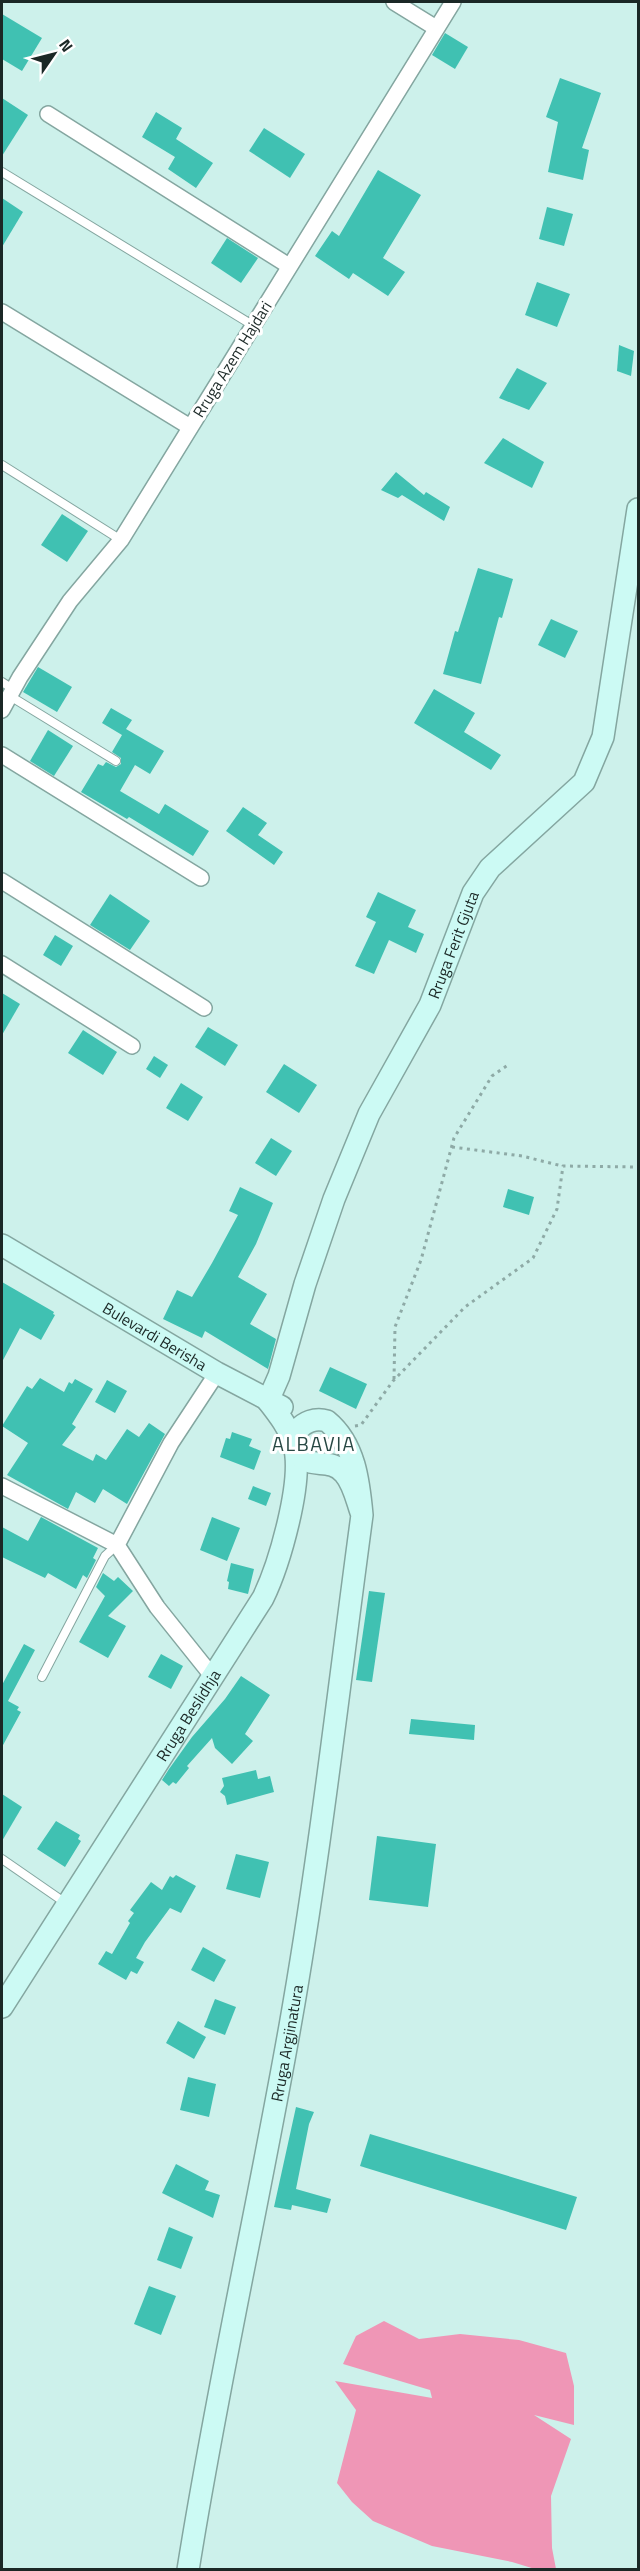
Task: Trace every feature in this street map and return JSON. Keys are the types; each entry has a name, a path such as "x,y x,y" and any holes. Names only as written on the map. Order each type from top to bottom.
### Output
{"street":[{"path":"393,2 436,28"},
{"name":"Rruga Azem Hajdari","path":"2,710 8,689 69,601 121,540 453,2"},
{"path":"48,114 289,266"},
{"path":"2,312 190,427"},
{"name":"Rruga Ferit Gjuta","path":"268,1401 279,1376 305,1284 338,1189 369,1114 430,1005 473,892 490,868 584,782 595,761 603,737 639,509"},
{"path":"2,755 201,878"},
{"path":"2,881 204,1008"},
{"path":"2,964 132,1046"},
{"name":"Bulevardi Berisha","path":"2,1245 268,1401 313,1419"},
{"path":"117,1545 171,1443 218,1373"},
{"name":"Rruga Beslidhja","path":"2,2007 263,1598 273,1577 282,1552 297,1464 295,1446 288,1427 268,1401"},
{"path":"292,1499 309,1472 324,1462 335,1453 338,1446 337,1432 327,1421 313,1419 300,1426 294,1439 295,1446 303,1459 309,1462 324,1462 336,1466 345,1474 362,1515"},
{"name":"Rruga Argjinatura","path":"188,2570 201,2486 290,2023 362,1515 355,1464 337,1432"},
{"path":"2,1486 117,1545 157,1607 213,1677"}],"lane":[{"path":"2,172 254,326"},
{"path":"2,465 121,540"},
{"path":"8,689 116,761"},
{"path":"42,1677 105,1556 117,1545"},
{"path":"2,1858 67,1905"}],"path":[{"path":"393,1381 395,1327 421,1260 454,1138 492,1076 508,1065"},
{"path":"452,1147 522,1156 562,1166 639,1167"},
{"path":"337,1432 361,1425 393,1381 465,1306 533,1258 557,1209 562,1166"}],"shaded area":[{"path":"384,2321 419,2339 460,2334 519,2340 566,2353 574,2386 574,2425 534,2415 571,2439 551,2496 552,2548 556,2569 535,2569 512,2562 432,2546 373,2521 352,2502 337,2483 356,2410 335,2381 432,2398 430,2390 343,2364 356,2336"}],"building":[{"path":"2,14 42,38 22,71 2,59"},
{"path":"445,33 468,47 455,69 432,55"},
{"path":"560,78 601,93 582,148 589,150 583,180 548,172 558,122 546,117"},
{"path":"2,98 28,115 2,156"},
{"path":"156,112 182,128 176,139 213,163 196,188 168,169 175,157 142,137"},
{"path":"264,128 305,154 290,178 249,151"},
{"path":"378,170 421,195 383,258 405,272 388,296 353,273 349,279 315,256 332,231 339,236"},
{"path":"2,198 23,212 2,247"},
{"path":"547,207 573,214 564,246 539,239"},
{"path":"227,238 258,258 241,283 211,263"},
{"path":"537,282 570,294 557,327 525,315"},
{"path":"619,345 634,351 631,376 617,371"},
{"path":"517,368 547,383 529,410 499,398"},
{"path":"503,438 544,462 532,488 484,463"},
{"path":"396,472 424,495 426,492 450,507 444,521 402,495 398,498 381,490"},
{"path":"62,514 88,531 67,562 41,545"},
{"path":"478,568 513,579 502,618 499,617 481,684 443,674 455,631 458,632"},
{"path":"551,619 578,631 565,658 538,645"},
{"path":"38,667 72,687 57,712 23,692"},
{"path":"434,689 475,713 464,732 501,755 491,770 414,723"},
{"path":"111,708 132,720 126,729 164,751 150,774 135,765 120,791 159,814 165,804 209,831 193,856 129,817 127,819 81,792 98,764 103,766 106,762 116,767 121,764 121,758 112,752 122,735 102,723"},
{"path":"48,730 73,746 54,776 30,761"},
{"path":"243,807 267,823 258,835 283,852 274,865 226,831"},
{"path":"378,892 416,910 408,927 424,934 416,953 389,940 374,974 355,966 376,922 366,917"},
{"path":"110,894 150,921 130,950 90,925"},
{"path":"55,935 73,946 61,966 43,955"},
{"path":"2,993 20,1004 2,1035"},
{"path":"208,1027 238,1045 225,1066 195,1047"},
{"path":"83,1030 117,1052 103,1075 68,1053"},
{"path":"154,1056 168,1065 160,1078 146,1069"},
{"path":"284,1064 317,1085 299,1113 266,1092"},
{"path":"181,1083 203,1097 188,1121 166,1108"},
{"path":"271,1138 292,1151 276,1176 255,1163"},
{"path":"240,1187 273,1203 256,1244 238,1277 267,1294 250,1324 276,1339 268,1369 205,1331 202,1338 163,1319 177,1290 192,1297 212,1263 238,1215 229,1211"},
{"path":"508,1189 534,1197 529,1215 503,1207"},
{"path":"2,1282 54,1312 55,1315 41,1340 20,1328 2,1362"},
{"path":"330,1367 367,1384 356,1409 319,1391"},
{"path":"40,1378 64,1392 69,1382 72,1384 75,1379 93,1389 72,1424 76,1427 62,1445 93,1461 96,1454 106,1460 127,1429 139,1437 149,1423 165,1434 127,1504 103,1489 95,1503 76,1492 68,1509 7,1475 28,1443 2,1426 27,1386 32,1389"},
{"path":"107,1380 127,1391 115,1413 95,1402"},
{"path":"232,1432 252,1439 249,1446 261,1451 254,1470 220,1457 226,1438 230,1439"},
{"path":"253,1486 271,1493 266,1506 248,1499"},
{"path":"41,1517 98,1548 93,1558 96,1560 87,1578 83,1575 76,1589 48,1573 45,1578 2,1557 2,1527 28,1541"},
{"path":"212,1517 240,1528 227,1561 200,1550"},
{"path":"231,1563 254,1569 248,1594 228,1589 229,1582 227,1581"},
{"path":"103,1573 114,1581 118,1577 133,1591 108,1616 126,1626 108,1658 79,1642 105,1596 96,1587"},
{"path":"369,1591 385,1593 372,1682 356,1680"},
{"path":"24,1644 35,1650 8,1701 19,1707 17,1710 21,1712 2,1747 2,1685"},
{"path":"161,1654 183,1666 171,1689 148,1677"},
{"path":"241,1676 270,1695 245,1734 253,1741 232,1764 215,1748 212,1738 187,1766 189,1768 176,1784 173,1782 169,1786 162,1780 169,1769"},
{"path":"411,1719 475,1725 474,1740 409,1734"},
{"path":"256,1770 258,1779 270,1776 274,1792 227,1805 225,1796 220,1792 224,1786 222,1778"},
{"path":"2,1794 22,1807 2,1841"},
{"path":"56,1821 80,1835 78,1839 81,1841 65,1867 37,1849"},
{"path":"377,1836 436,1844 428,1907 369,1900"},
{"path":"236,1854 269,1862 260,1898 226,1889"},
{"path":"176,1875 196,1886 181,1913 170,1908 145,1942 136,1958 144,1962 137,1974 131,1971 126,1980 98,1964 106,1951 112,1954 130,1923 128,1921 134,1913 130,1910 151,1882 162,1890 170,1876 173,1878"},
{"path":"203,1947 226,1960 214,1982 191,1970"},
{"path":"215,1999 236,2007 225,2035 204,2027"},
{"path":"178,2021 206,2037 194,2059 166,2043"},
{"path":"188,2077 216,2084 209,2117 180,2110"},
{"path":"296,2107 314,2112 309,2124 296,2189 331,2199 327,2213 292,2205 291,2210 274,2207"},
{"path":"370,2134 577,2197 566,2230 360,2166"},
{"path":"176,2164 209,2181 205,2190 220,2195 213,2218 162,2193"},
{"path":"169,2227 193,2237 181,2269 157,2260"},
{"path":"149,2286 176,2296 161,2335 134,2324"}],"district":[{"name":"ALBAVIA","path":"314,1443"}]}
